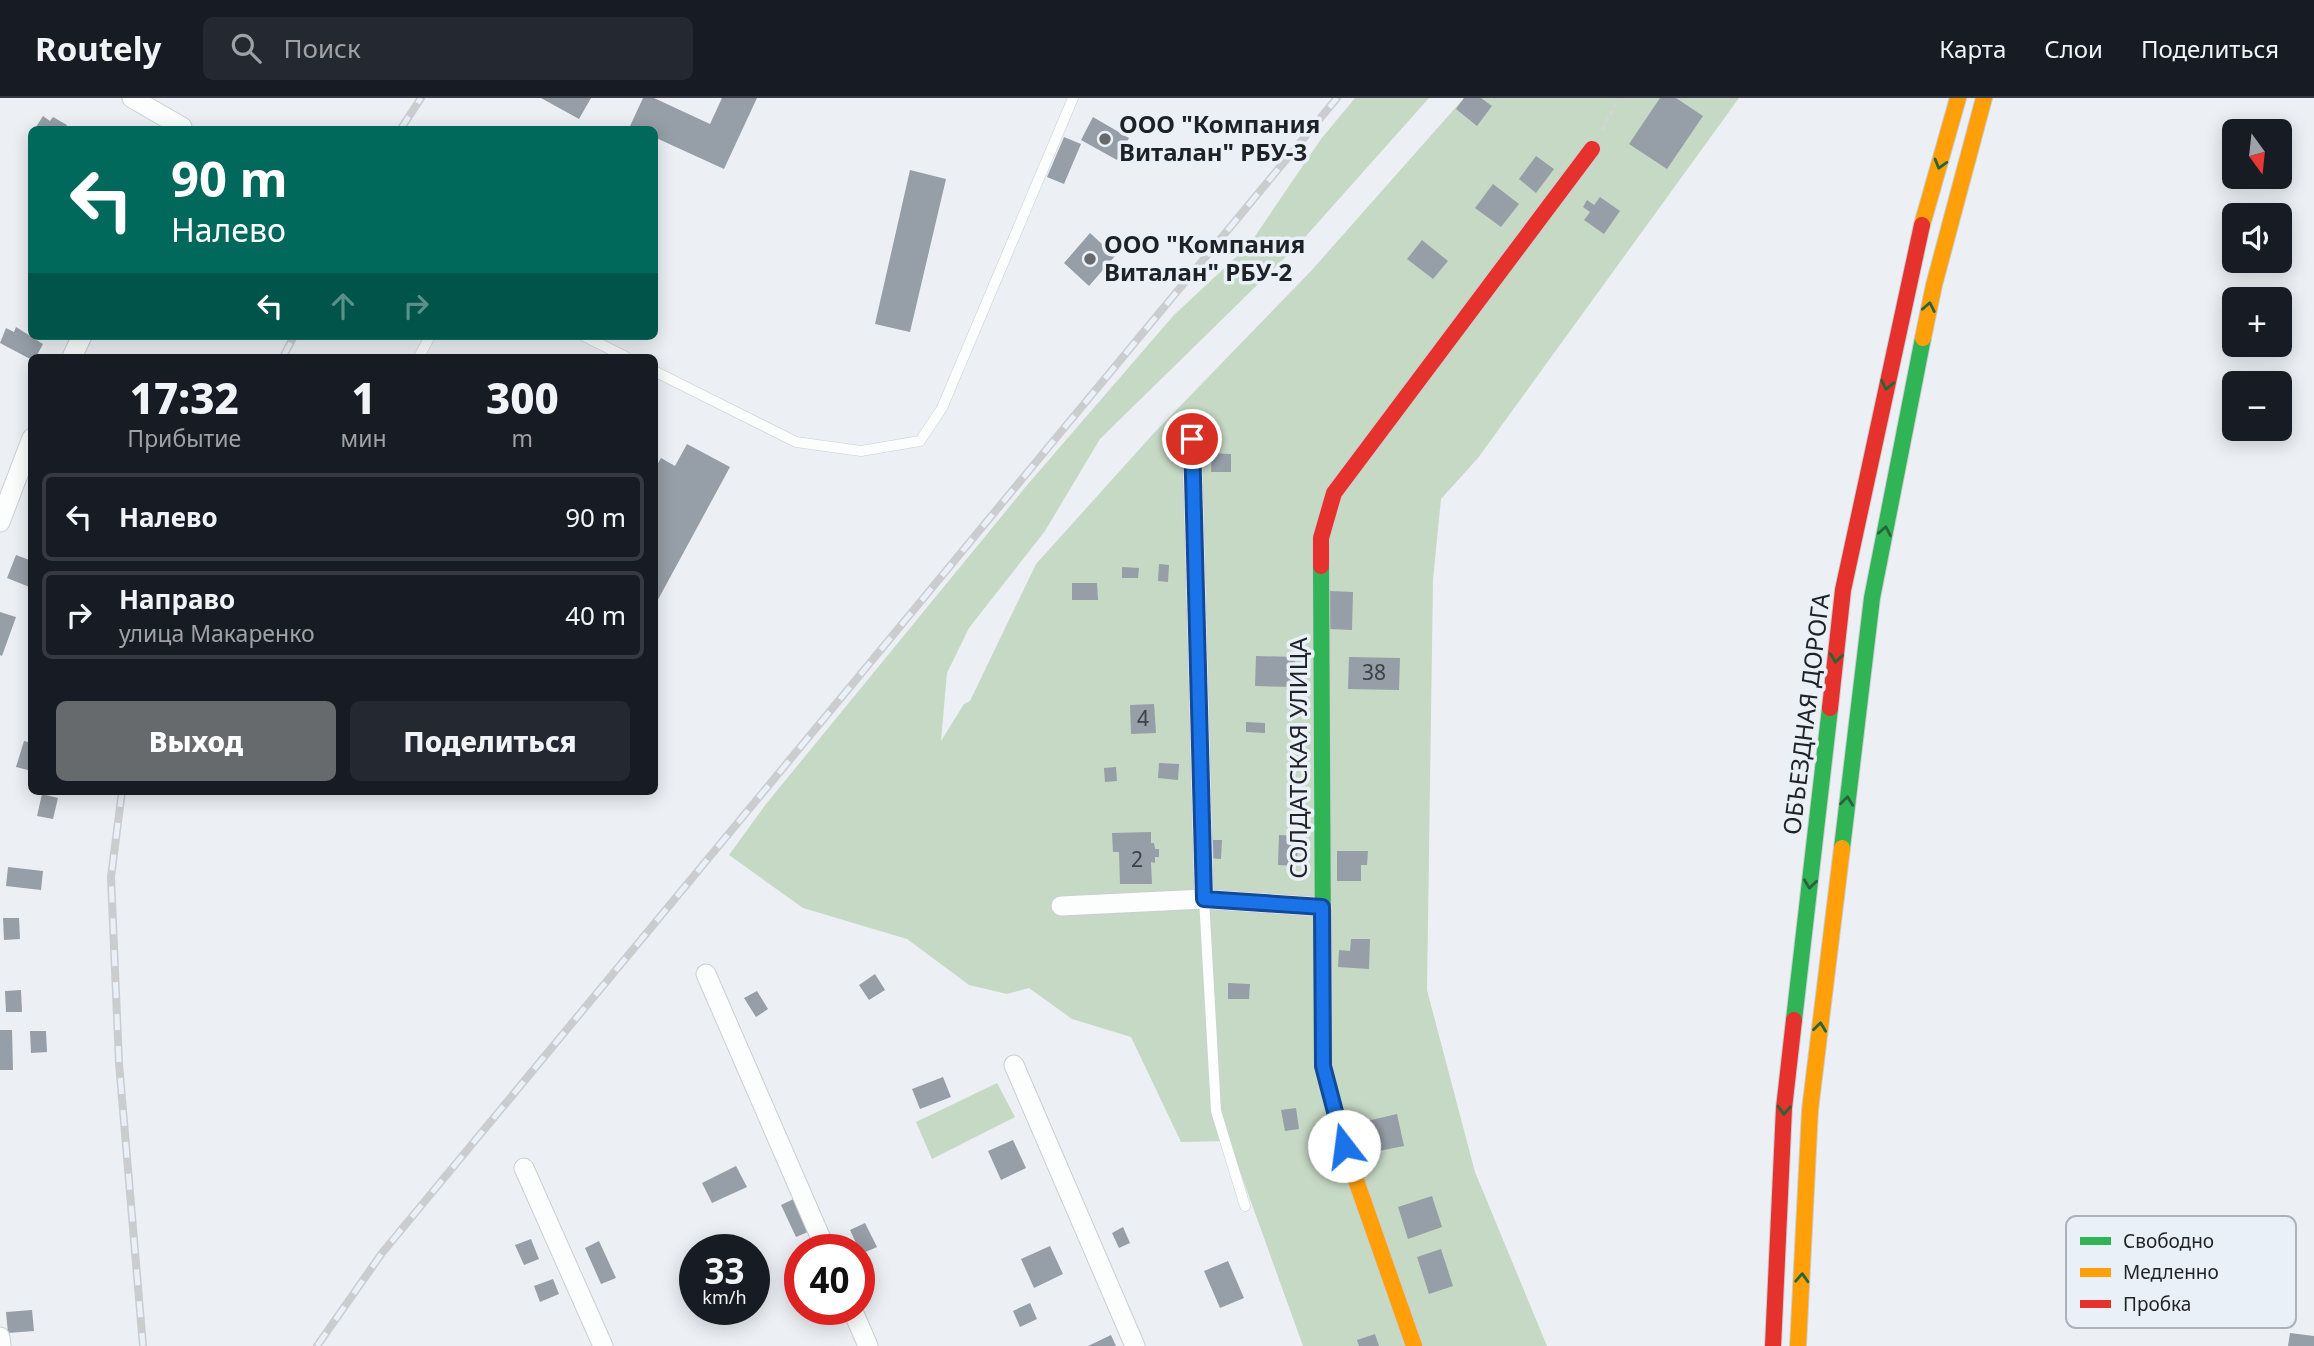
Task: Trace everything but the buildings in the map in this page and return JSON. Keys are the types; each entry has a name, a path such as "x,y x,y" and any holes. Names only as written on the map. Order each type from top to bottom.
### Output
{"main road":[{"name":"ОБЪЕЗДНАЯ ДОРОГА","path":"1773,1346 1784,1108 1843,590 1916,247 1958,98"},
{"name":"ОБЪЕЗДНАЯ ДОРОГА","path":"1798,1346 1810,1110 1872,598 1934,285 1984,98"},
{"name":"СОЛДАТСКАЯ УЛИЦА","path":"1414,1346 1344,1146 1323,1066 1321,538 1334,493 1592,149"}],"street":[{"path":"132,98 180,126"},
{"path":"1192,439 1204,899"},
{"path":"0,522 28,448"},
{"path":"1060,906 1204,899 1322,907"},
{"path":"706,974 819,1234"},
{"path":"1014,1065 1135,1346"},
{"path":"524,1168 603,1346"},
{"path":"859,1325 868,1346"},
{"path":"0,1337 1,1346"}],"lane":[{"path":"658,373 796,442 861,451 920,441 942,408 1073,98"},
{"path":"592,340 620,354"},
{"path":"1204,899 1216,1111 1245,1206"}],"path":[{"path":"1592,149 1619,98"}],"green space":[{"path":"1355,98 1429,98 1298,245 1100,439 1045,531 969,628 947,673 941,741 964,704 970,701 1036,564 1154,433 1311,271 1464,98 1739,98 1478,458 1441,499 1433,580 1427,990 1475,1172 1547,1346 1303,1346 1229,1141 1181,1142 1131,1037 1072,1019 1029,988 1007,994 969,985 907,939 803,908 729,855 766,804 1028,484 1174,315 1249,245 1321,139"},
{"path":"997,1083 1015,1117 932,1159 916,1122"}],"railway":[{"path":"403,126 421,98"},
{"path":"317,1346 382,1253 1337,98"},
{"path":"285,354 292,340"},
{"path":"121,795 111,877 119,1063 143,1346"}],"traffic: fast":[{"path":"1842,848 1872,598 1923,338"},
{"path":"1321,566 1323,948"},
{"path":"1794,1020 1830,708"}],"traffic: slow":[{"path":"1922,225 1958,98"},
{"path":"1923,338 1934,285 1984,98"},
{"path":"1798,1346 1810,1110 1842,848"},
{"path":"1323,948 1323,1066 1344,1146 1414,1346"}],"traffic: jam":[{"path":"1321,566 1321,538 1334,493 1592,149"},
{"path":"1830,708 1843,590 1922,225"},
{"path":"1773,1346 1784,1108 1794,1020"}],"place":[{"name":"ООО \"Компания Виталан\" РБУ-3","path":"1105,139"},
{"name":"ООО \"Компания Виталан\" РБУ-2","path":"1090,259"}],"route":[{"path":"1192,439 1204,899 1322,907 1323,1066 1344,1146"}]}
